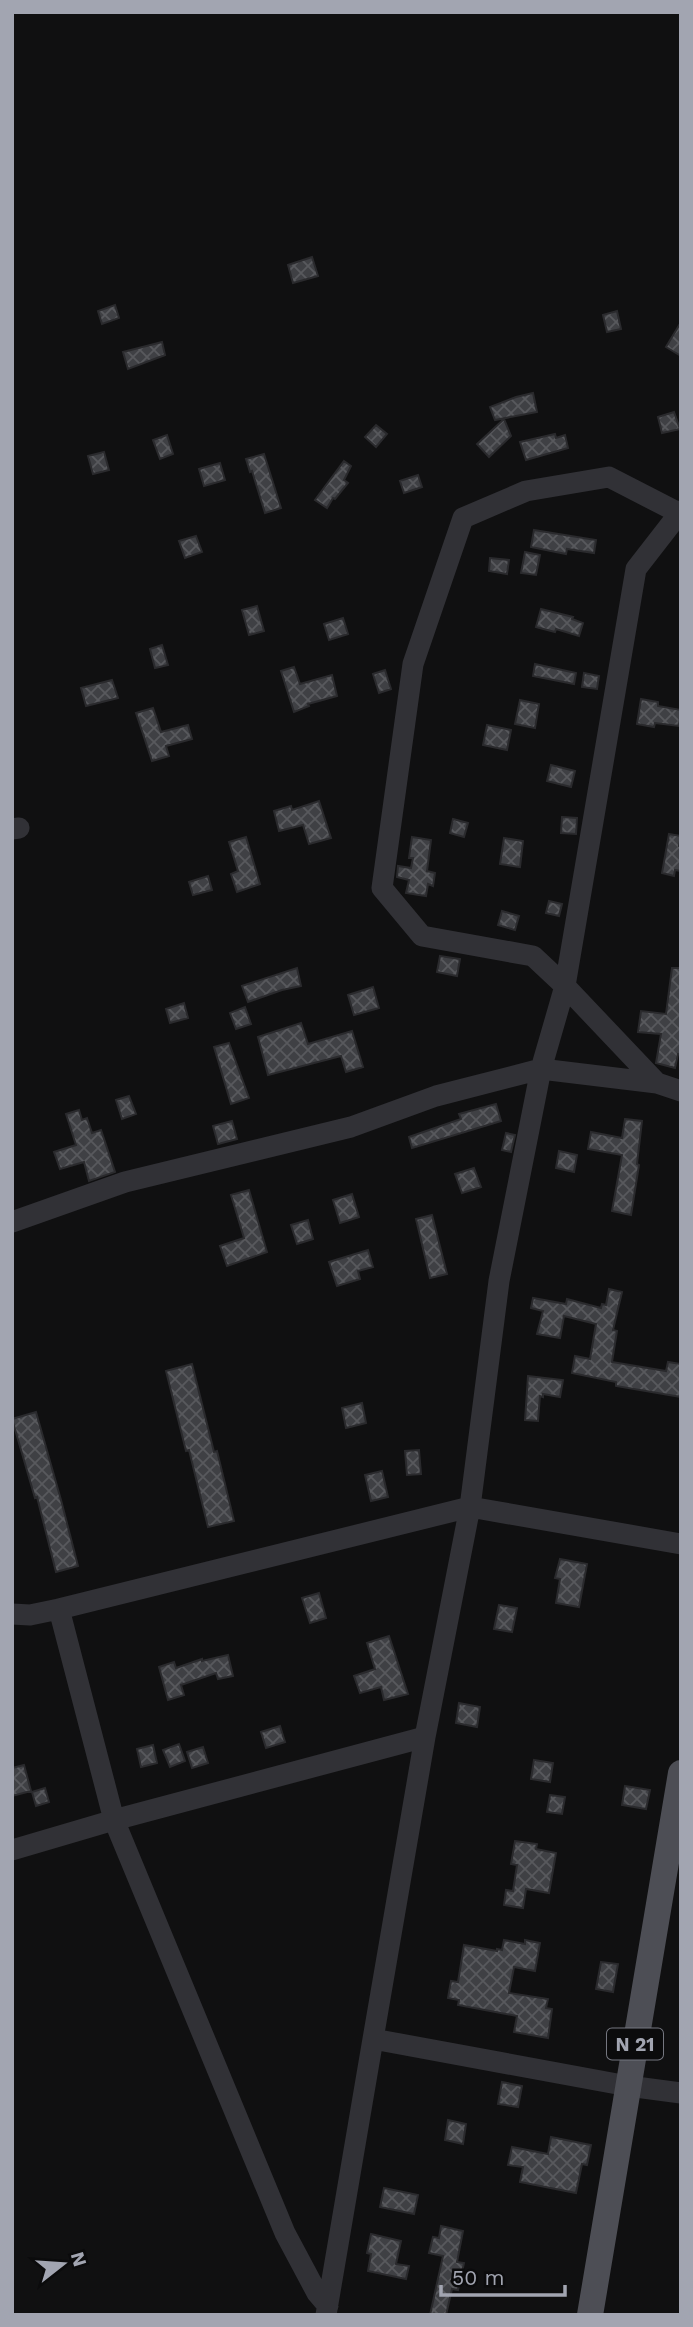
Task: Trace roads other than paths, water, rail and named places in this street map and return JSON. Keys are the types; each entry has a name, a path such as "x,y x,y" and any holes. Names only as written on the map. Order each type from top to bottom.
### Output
{"main road":[{"name":"N 21","path":"590,2315 681,1773"}],"street":[{"path":"327,2310 425,1737 470,1507 499,1281 541,1069 565,986 636,569 680,513 609,477 526,491 463,518 413,664 382,888 422,936 533,956 565,986 657,1083"},
{"path":"12,1222 125,1182 351,1127 436,1096 541,1069 657,1083 681,1091"},
{"path":"12,1614 30,1615 59,1609 470,1507 681,1544"},
{"path":"59,1609 114,1820 285,2233 327,2310"},
{"path":"12,1850 425,1737"},
{"path":"373,2039 628,2086 681,2093"}]}
